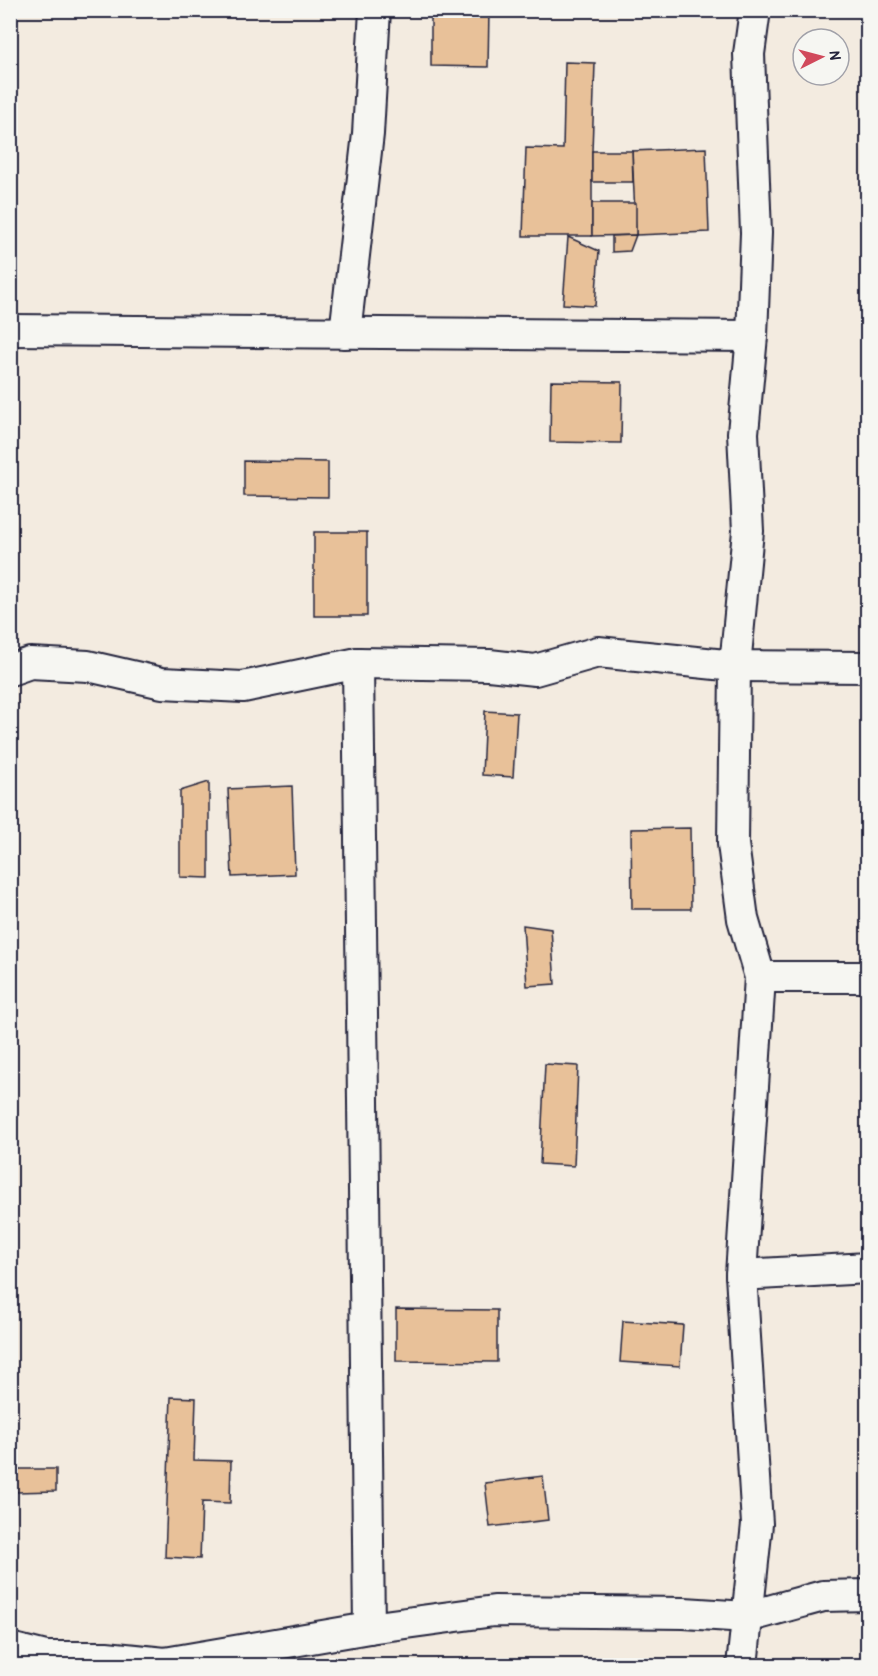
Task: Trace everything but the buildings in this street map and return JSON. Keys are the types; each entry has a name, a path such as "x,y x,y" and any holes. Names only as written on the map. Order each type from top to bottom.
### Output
{"street":[{"path":"345,333 368,134 375,10"},
{"path":"742,1665 757,1524 741,1275 760,977 743,919 734,844 735,666 748,531 742,432 752,336 756,233 749,54 755,10"},
{"path":"10,330 752,336"},
{"path":"10,670 30,663 88,666 162,683 243,687 358,663 489,665 535,670 598,651 735,666 867,667"},
{"path":"358,663 369,1628"},
{"path":"760,977 867,977"},
{"path":"741,1275 867,1268"},
{"path":"10,1648 46,1657 106,1657 165,1663 369,1628 494,1611 684,1613 747,1617 823,1596 867,1595"}]}
